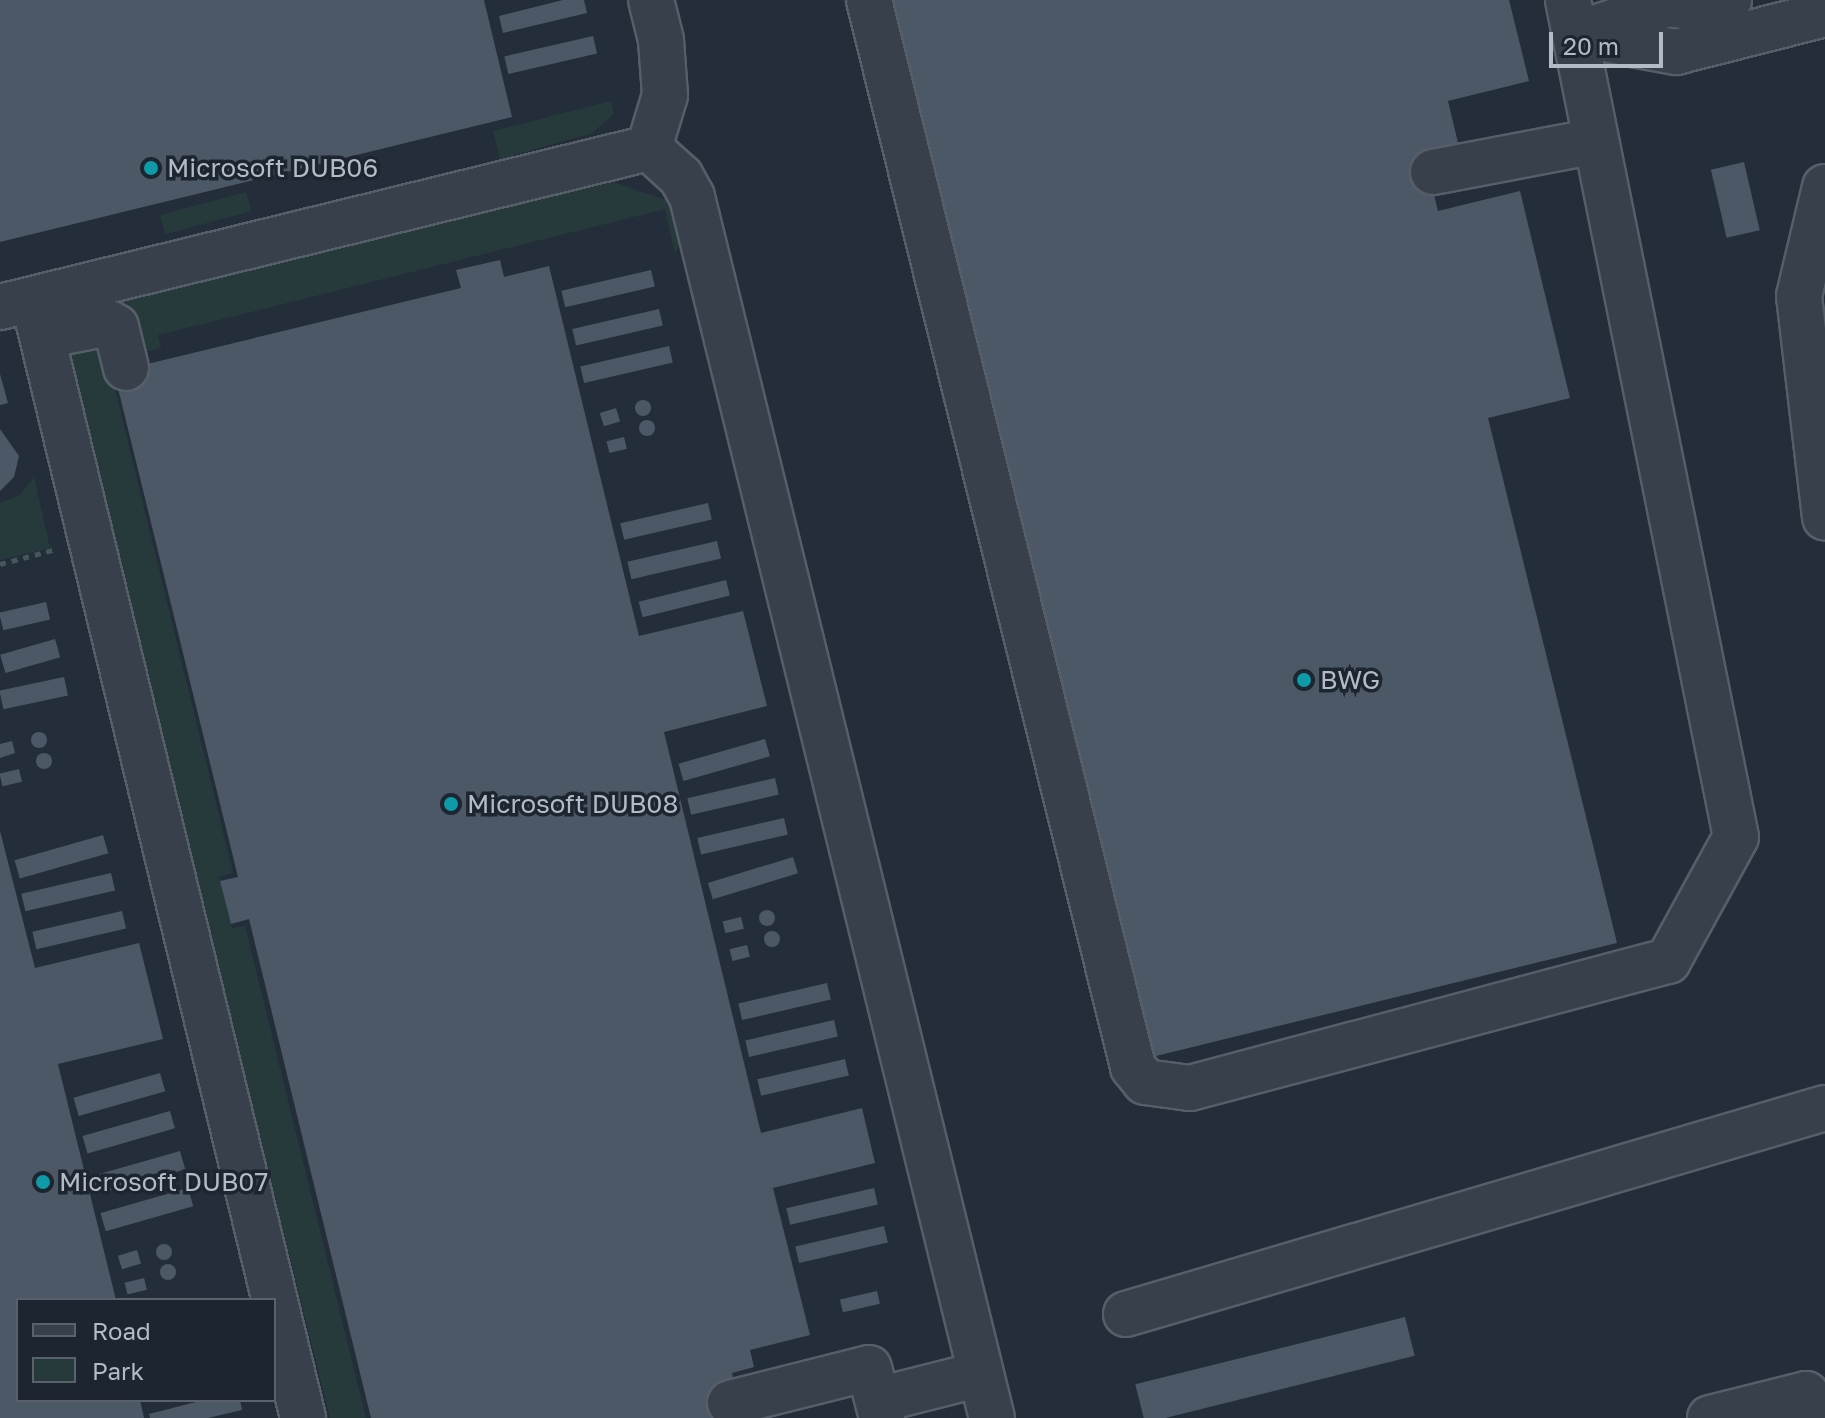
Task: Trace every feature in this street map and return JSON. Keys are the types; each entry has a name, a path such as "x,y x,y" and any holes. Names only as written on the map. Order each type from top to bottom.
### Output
{"lane":[{"path":"649,148 665,95 661,40 651,0"},
{"path":"869,0 1133,1067 1145,1082 1190,1088 1668,961 1736,837 1573,17 1676,52 1733,12 1825,14"},
{"path":"1433,172 1596,141"},
{"path":"25,314 649,148"},
{"path":"649,148 681,177 692,197 992,1418"},
{"path":"1825,187 1799,296 1825,517"},
{"path":"25,314 109,323 116,327 126,368"},
{"path":"25,314 91,541 274,1298"},
{"path":"1126,1314 1825,1108"},
{"path":"276,1306 303,1418"},
{"path":"730,1403 869,1368 880,1409 981,1374"},
{"path":"1710,1418 1814,1401"}],"path":[{"path":"0,564 91,541"}],"green space":[{"path":"611,101 614,114 592,133 500,159 493,131"},
{"path":"613,182 672,202 685,232 675,254 665,209 158,335 161,348 136,354 68,310"},
{"path":"246,192 251,211 165,234 160,215"},
{"path":"103,340 233,873 219,877 232,928 245,926 366,1418 330,1418 71,377 68,348"},
{"path":"34,477 50,548 0,560 0,503 20,495"}],"building":[{"name":"Microsoft DUB06","path":"0,0 484,0 512,117 0,242"},
{"path":"563,0 584,0 587,13 503,33 499,16"},
{"name":"BWG","path":"889,0 1509,0 1529,81 1448,101 1459,147 1424,155 1438,211 1520,191 1570,398 1488,418 1617,943 1148,1058"},
{"path":"593,36 597,54 508,74 504,56"},
{"path":"1744,162 1760,230 1727,238 1711,170"},
{"name":"Microsoft DUB08","path":"500,260 504,277 549,266 639,636 743,611 767,706 664,732 761,1133 862,1108 875,1163 773,1188 810,1335 750,1350 754,1367 732,1373 743,1418 371,1418 249,919 231,924 220,881 238,877 114,372 461,288 456,270"},
{"path":"651,270 655,287 565,307 561,291"},
{"path":"659,309 663,326 576,346 572,329"},
{"path":"669,346 673,363 584,383 580,366"},
{"path":"0,374 8,403 0,405"},
{"path":"640,400 646,400 651,408 649,414 640,416 635,411 635,405"},
{"path":"616,408 620,421 604,426 600,413"},
{"path":"644,420 650,420 655,428 653,434 644,436 639,431 639,425"},
{"path":"0,429 19,456 14,477 0,491"},
{"path":"624,437 627,449 609,453 607,441"},
{"path":"708,503 712,520 624,540 620,523"},
{"path":"717,541 721,559 631,579 627,562"},
{"path":"726,580 730,596 643,617 639,602"},
{"path":"46,602 50,620 3,630 0,613"},
{"path":"55,639 60,657 5,673 0,655"},
{"path":"64,677 68,696 3,709 0,691"},
{"path":"36,732 42,732 47,740 45,746 36,748 31,743 31,737"},
{"path":"765,739 770,756 683,781 678,764"},
{"path":"12,741 15,753 0,758 0,744"},
{"path":"41,753 47,753 52,761 50,767 41,769 36,764 36,758"},
{"path":"19,769 22,782 2,786 0,773"},
{"path":"775,778 779,795 691,815 687,798"},
{"path":"784,818 788,835 701,855 697,838"},
{"name":"Microsoft DUB07","path":"0,831 35,968 139,943 163,1039 58,1064 116,1298 16,1298 16,1402 140,1402 144,1418 0,1418"},
{"path":"103,835 108,853 20,879 15,860"},
{"path":"793,857 798,873 713,899 708,883"},
{"path":"111,873 115,891 25,911 21,894"},
{"path":"764,910 770,910 775,918 773,924 764,926 759,921 759,915"},
{"path":"122,911 126,929 36,949 32,932"},
{"path":"741,917 744,929 725,933 723,922"},
{"path":"769,931 775,931 780,939 778,945 769,947 764,942 764,936"},
{"path":"747,945 750,957 732,961 730,949"},
{"path":"827,983 831,1000 742,1020 738,1003"},
{"path":"834,1020 838,1037 749,1057 745,1040"},
{"path":"845,1059 849,1076 761,1096 757,1079"},
{"path":"160,1073 165,1091 79,1116 73,1098"},
{"path":"170,1111 175,1128 87,1153 83,1136"},
{"path":"180,1151 185,1169 97,1195 92,1176"},
{"path":"188,1188 193,1206 106,1231 101,1213"},
{"path":"874,1188 878,1205 790,1225 786,1208"},
{"path":"884,1226 888,1243 799,1263 795,1246"},
{"path":"161,1244 167,1244 172,1252 170,1258 161,1260 156,1255 156,1249"},
{"path":"137,1250 141,1263 122,1269 118,1256"},
{"path":"165,1264 171,1264 176,1272 174,1278 165,1280 160,1275 160,1269"},
{"path":"144,1278 147,1290 127,1294 125,1283"},
{"path":"877,1291 880,1304 843,1312 840,1300"},
{"path":"1405,1317 1415,1356 1165,1418 1144,1418 1135,1384"},
{"path":"196,1402 240,1402 242,1410 208,1418 150,1418 149,1414"}],"place":[{"name":"Microsoft DUB06","path":"151,168"},
{"name":"BWG","path":"1304,680"},
{"name":"Microsoft DUB08","path":"451,804"},
{"name":"Microsoft DUB07","path":"43,1182"}]}
